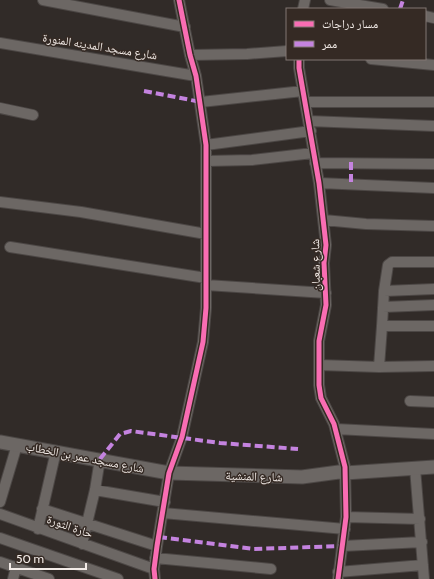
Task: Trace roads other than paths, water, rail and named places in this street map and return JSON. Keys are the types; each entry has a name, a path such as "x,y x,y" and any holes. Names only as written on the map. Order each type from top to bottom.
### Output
{"street":[{"path":"43,0 185,27"},
{"path":"155,579 157,546 169,473 182,437 203,342 206,308 206,145 201,102 179,0"},
{"path":"330,0 377,8"},
{"name":"شارع مسجد المدينه المنورة","path":"0,43 196,76"},
{"path":"190,55 247,54 286,51"},
{"name":"شارع شعبان","path":"299,60 324,220 326,306 319,341 319,385 321,398 336,430 343,471 346,517 338,575"},
{"path":"382,60 434,65"},
{"path":"201,102 303,91"},
{"path":"306,102 434,102"},
{"path":"0,108 32,115"},
{"path":"206,145 310,126 434,126"},
{"path":"206,161 314,158 434,164"},
{"path":"319,183 434,188"},
{"path":"0,202 81,212 206,234"},
{"path":"324,220 366,224 434,226"},
{"path":"10,247 206,282 326,293"},
{"path":"379,367 387,268 390,263 434,262"},
{"path":"384,292 434,289"},
{"path":"383,307 434,306"},
{"path":"382,326 434,326"},
{"path":"319,365 379,367 434,366"},
{"path":"410,401 434,402"},
{"path":"336,430 434,434"},
{"name":"شارع مسجد عمر بن الخطاب","path":"0,442 100,459 169,473"},
{"path":"0,502 17,444"},
{"path":"38,529 56,452"},
{"path":"82,544 95,490 100,459"},
{"name":"شارع المنشية","path":"169,473 302,477 434,459"},
{"name":"شارع المنشية","path":"343,471 434,467"},
{"path":"415,468 424,579"},
{"path":"95,490 165,502"},
{"path":"42,509 157,546"},
{"path":"163,513 345,529"},
{"name":"حارة الثورة","path":"0,514 82,544 155,563 271,569"},
{"path":"346,517 420,519"},
{"path":"0,538 118,579"},
{"path":"343,546 422,542"},
{"path":"0,562 49,579"},
{"path":"338,575 423,565"},
{"path":"13,579 16,567"}]}
